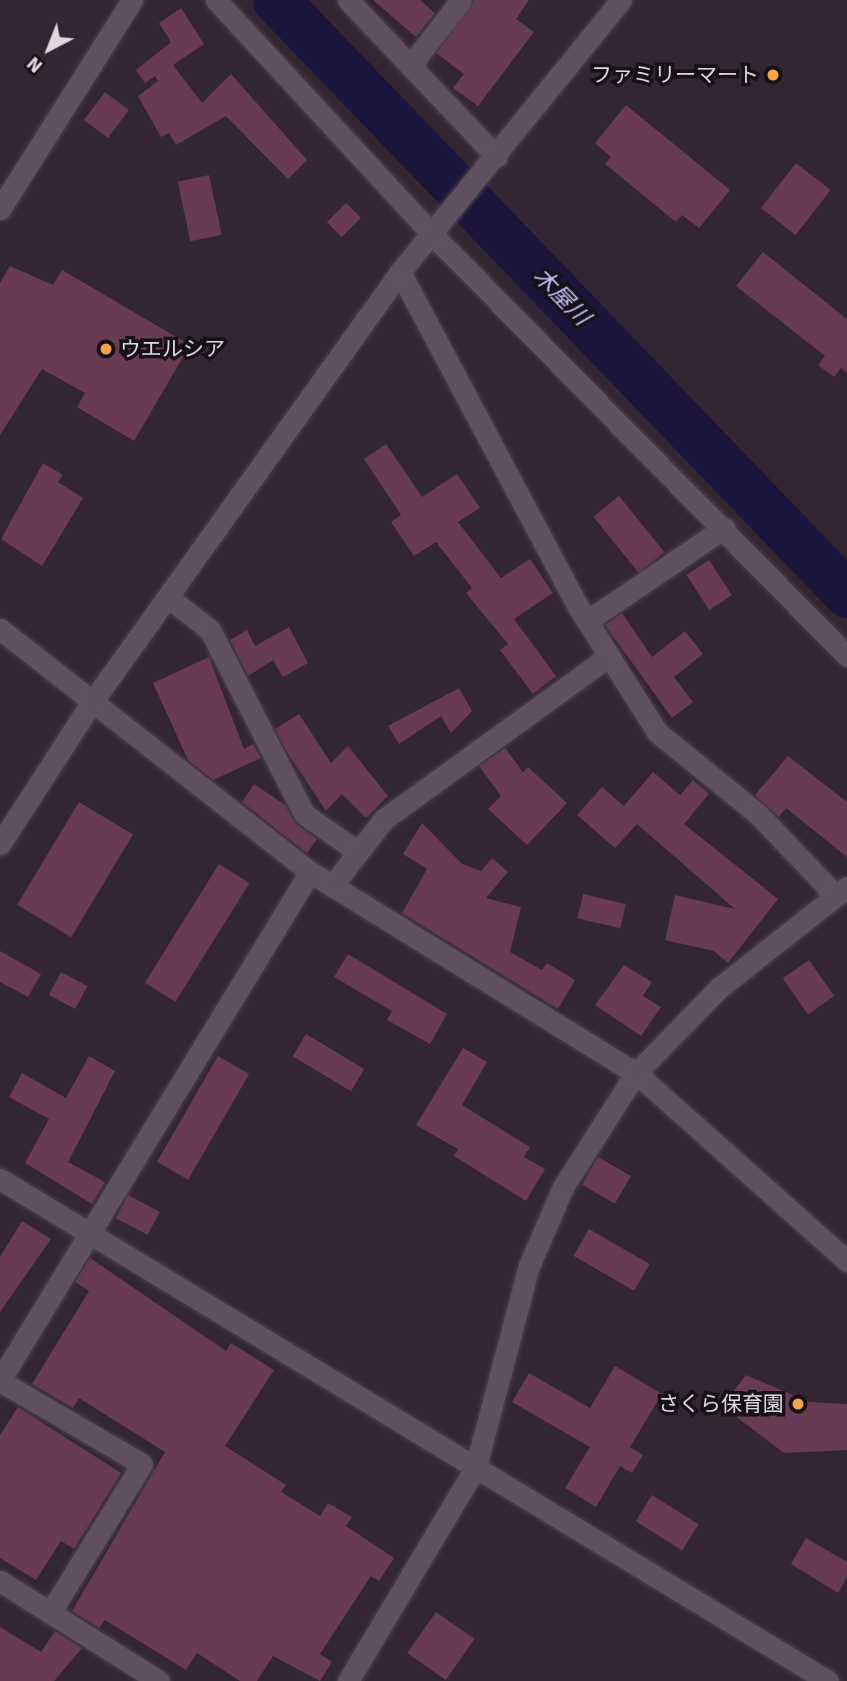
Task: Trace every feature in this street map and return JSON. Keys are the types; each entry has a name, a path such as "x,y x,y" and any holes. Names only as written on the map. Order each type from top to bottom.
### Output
{"street":[{"path":"0,209 132,0"},
{"path":"216,0 439,225 847,656"},
{"path":"348,0 493,161"},
{"path":"410,66 461,0"},
{"path":"0,845 90,705 400,272 493,161 621,0"},
{"path":"348,1681 476,1466 528,1266 563,1187 636,1073 719,988 842,891 758,814 657,732 587,621 400,272"},
{"path":"587,621 724,528"},
{"path":"168,597 211,630 304,814 358,852"},
{"path":"0,629 90,705 310,872 636,1073 847,1261"},
{"path":"331,886 384,819 609,656"},
{"path":"50,1613 142,1464 0,1380 85,1232 310,872"},
{"path":"0,1179 828,1681"},
{"path":"0,1581 159,1681"}],"building":[{"path":"373,0 420,0 435,13 416,37"},
{"path":"474,0 529,0 516,19 534,32 478,106 453,88 464,74 436,53"},
{"path":"181,8 204,44 173,65 202,103 231,74 307,160 288,179 226,116 176,145 169,133 161,137 138,96 158,81 155,76 145,83 136,70 171,42 159,23"},
{"path":"105,92 129,110 108,138 84,120"},
{"path":"626,105 730,190 699,228 682,215 676,222 605,164 611,157 595,143"},
{"path":"796,163 831,190 796,235 761,208"},
{"path":"209,175 222,235 190,241 178,182"},
{"path":"346,203 361,218 342,237 327,222"},
{"path":"763,252 847,319 847,373 841,368 834,377 818,365 825,356 736,286"},
{"path":"10,266 53,285 62,270 190,345 134,441 77,407 85,393 42,369 0,435 0,283"},
{"path":"386,444 422,497 457,474 480,508 458,522 501,578 530,559 553,593 514,619 556,676 533,694 500,650 508,644 466,593 472,588 436,542 414,556 391,522 401,515 364,459"},
{"path":"43,463 63,475 58,482 83,498 42,566 1,539"},
{"path":"619,496 664,552 639,573 593,517"},
{"path":"709,560 732,595 709,610 686,575"},
{"path":"622,613 652,657 685,631 703,654 674,677 693,702 672,718 605,625"},
{"path":"289,627 308,663 283,677 273,660 248,676 230,640 247,630 255,646"},
{"path":"209,657 244,749 253,744 261,758 213,780 188,760 153,683"},
{"path":"459,688 472,711 451,733 441,716 399,744 388,726"},
{"path":"299,714 331,763 348,746 388,796 366,818 342,794 326,811 287,752 275,729"},
{"path":"505,748 523,772 528,767 567,803 527,845 488,809 501,796 479,766"},
{"path":"788,756 847,802 847,857 786,808 779,817 755,795"},
{"path":"653,772 680,795 693,780 709,794 684,824 778,899 728,963 714,951 665,940 675,895 735,909 637,824 615,848 577,815 602,787 624,806"},
{"path":"254,784 285,805 296,824 317,839 307,853 242,802"},
{"path":"79,802 133,834 71,937 17,905"},
{"path":"422,823 462,864 481,871 492,858 508,872 486,898 521,907 510,952 542,970 547,963 575,980 558,1009 402,913 427,869 403,854"},
{"path":"219,864 250,883 175,1002 145,983"},
{"path":"583,894 626,904 620,928 577,918"},
{"path":"0,951 41,974 28,997 0,982"},
{"path":"348,954 447,1014 430,1044 387,1020 392,1011 334,977"},
{"path":"809,960 834,996 808,1014 783,978"},
{"path":"624,965 652,982 643,996 661,1007 641,1036 595,1005"},
{"path":"61,972 87,986 75,1009 49,995"},
{"path":"306,1034 364,1069 351,1091 293,1056"},
{"path":"463,1048 487,1062 462,1105 530,1147 524,1157 545,1169 526,1201 454,1156 458,1149 416,1125"},
{"path":"89,1056 115,1071 68,1162 105,1182 92,1204 25,1163 49,1119 9,1097 22,1073 66,1098"},
{"path":"218,1056 249,1074 188,1180 157,1162"},
{"path":"598,1157 631,1176 615,1204 582,1185"},
{"path":"128,1195 160,1212 148,1235 116,1218"},
{"path":"22,1221 51,1239 0,1312 0,1257"},
{"path":"589,1229 650,1264 634,1291 574,1256"},
{"path":"90,1258 226,1351 231,1343 274,1370 225,1446 286,1485 281,1492 320,1516 328,1503 352,1517 346,1526 394,1558 379,1581 371,1576 320,1654 332,1662 320,1681 273,1656 257,1681 240,1681 197,1653 186,1670 105,1620 99,1628 72,1611 165,1452 79,1398 73,1408 32,1384 89,1291 75,1282"},
{"path":"615,1366 662,1394 630,1447 643,1455 632,1473 620,1466 596,1507 565,1488 590,1447 512,1402 529,1373 590,1408"},
{"path":"746,1375 809,1402 847,1404 847,1450 784,1453 722,1406"},
{"path":"18,1407 121,1473 74,1549 61,1541 36,1580 0,1558 0,1435"},
{"path":"652,1495 699,1524 682,1550 636,1521"},
{"path":"806,1538 847,1562 847,1577 838,1593 791,1564"},
{"path":"436,1612 475,1639 446,1680 407,1653"},
{"path":"0,1627 41,1652 55,1631 82,1648 54,1681 0,1681"}],"waterway":[{"name":"木屋川","path":"276,0 847,594"}],"place":[{"name":"ファミリーマート","path":"773,75"},
{"name":"ウエルシア","path":"106,349"},
{"name":"さくら保育園","path":"798,1404"}]}
